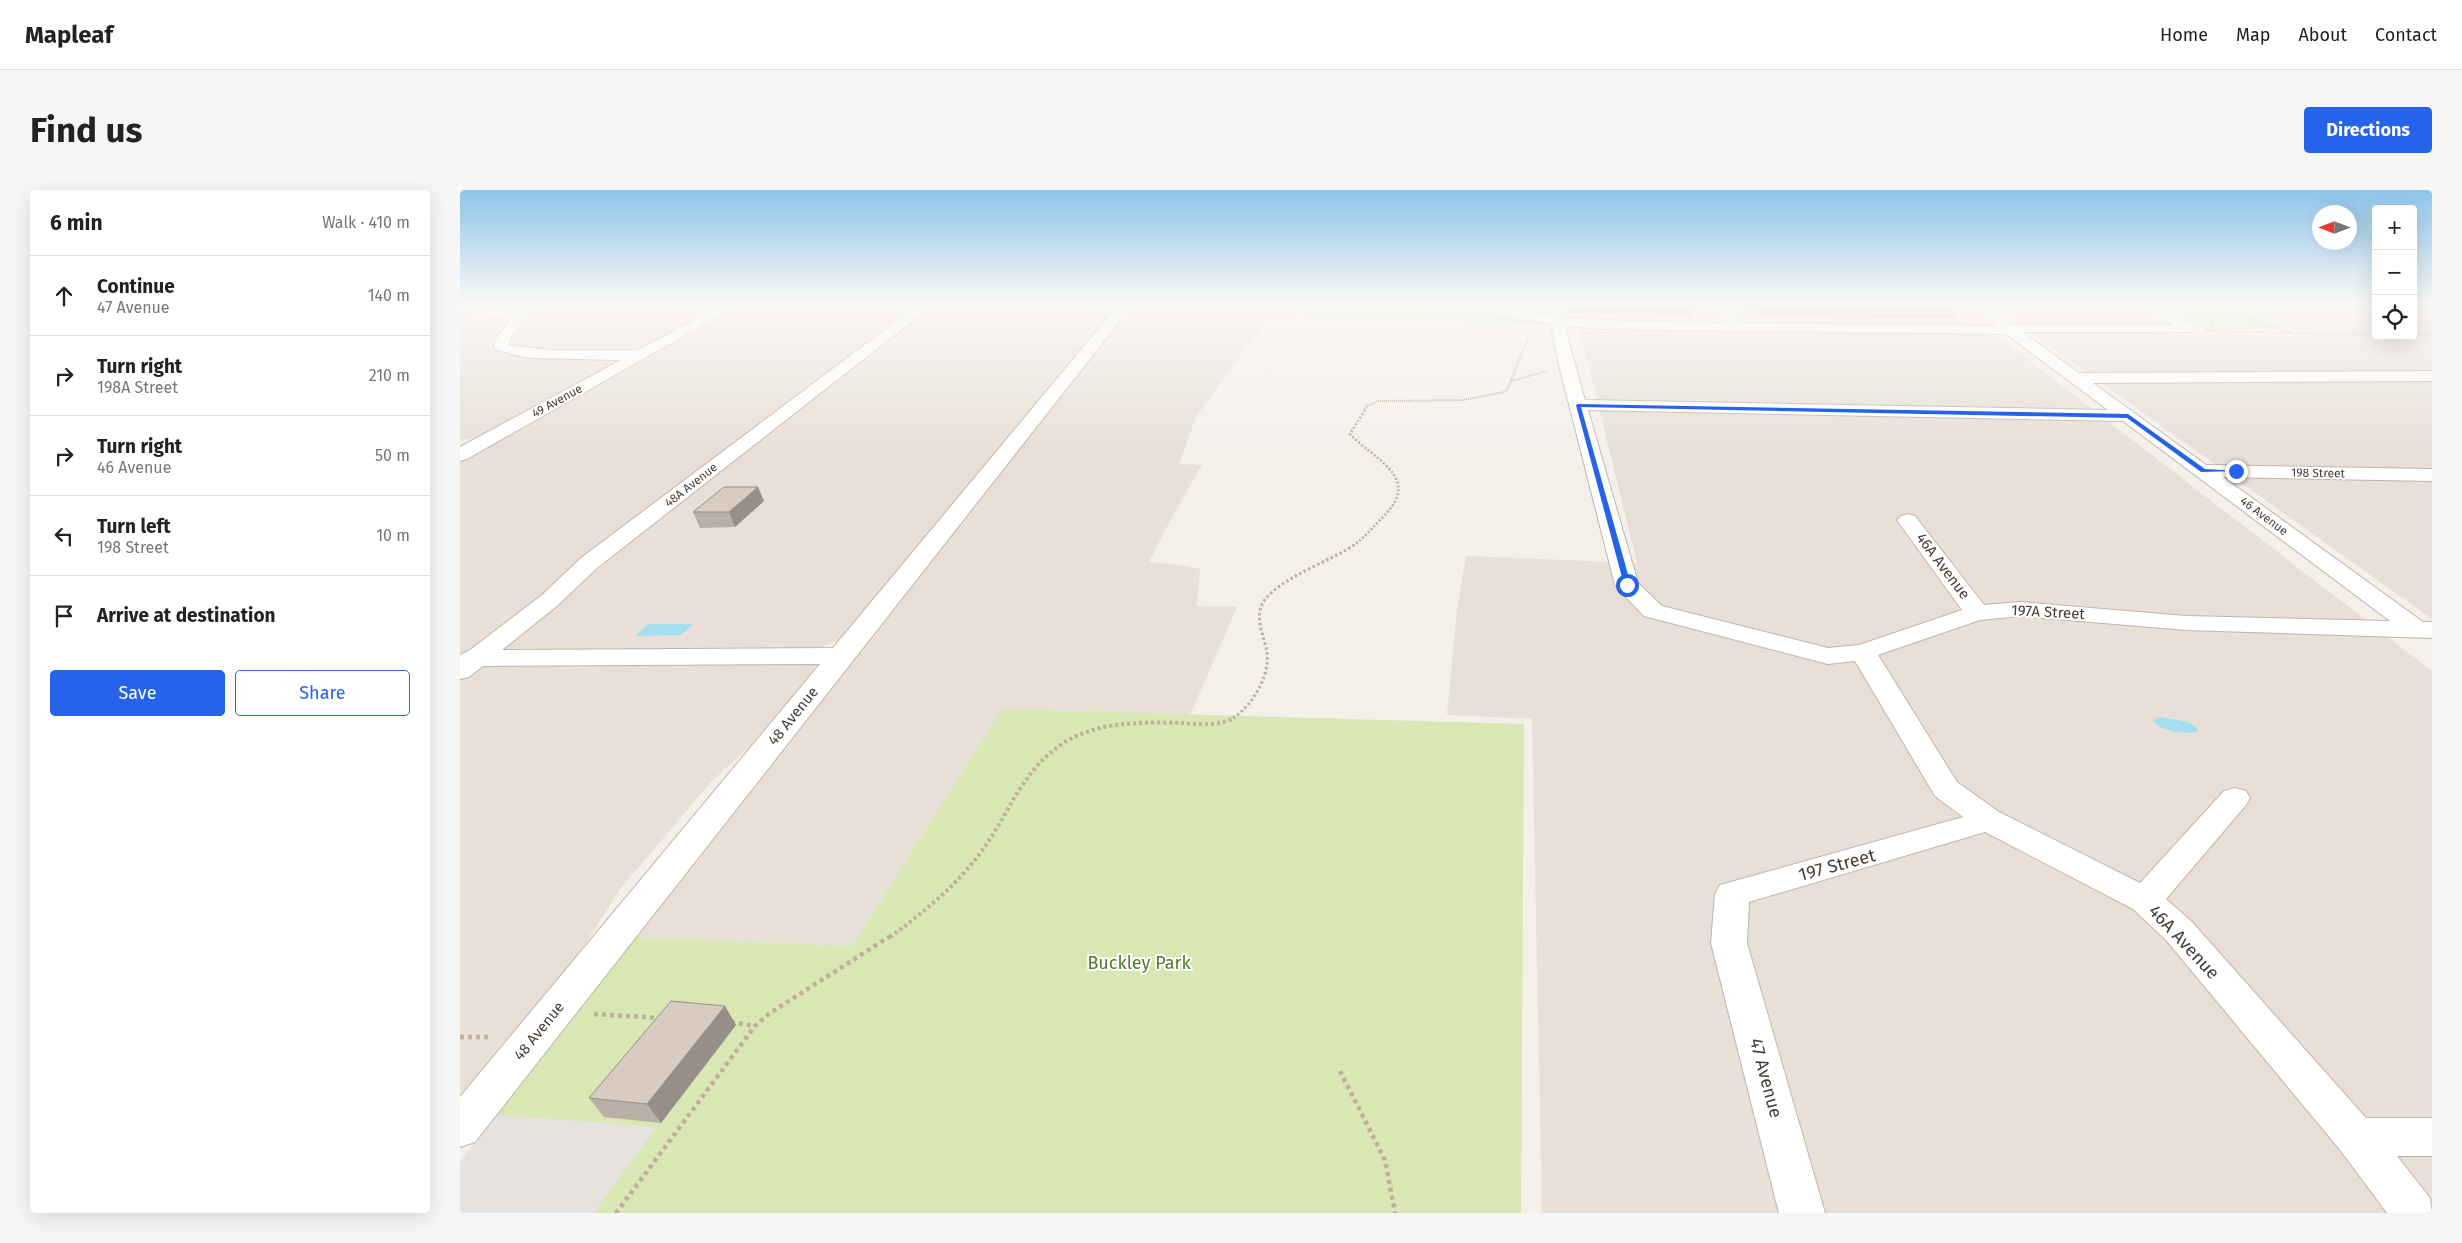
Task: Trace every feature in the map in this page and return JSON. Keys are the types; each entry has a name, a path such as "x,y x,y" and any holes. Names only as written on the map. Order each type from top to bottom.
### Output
{"street":[{"path":"522,352 542,354 642,355"},
{"name":"49 Avenue","path":"460,455 469,444 648,352"},
{"name":"48A Avenue","path":"465,663 550,600 589,563 865,352"},
{"name":"48 Avenue","path":"460,1128 1087,352"},
{"path":"1564,352 1578,405 2128,416"},
{"name":"46 Avenue","path":"2040,352 2427,634"},
{"path":"2076,378 2432,376"},
{"name":"197A Street","path":"1578,405 1627,585 1653,611 1828,656 1863,652 1977,613 2020,609 2186,623 2427,634"},
{"name":"198 Street","path":"2203,471 2432,475"},
{"name":"46A Avenue","path":"1908,520 1977,613"},
{"name":"46A Avenue","path":"1863,652 1946,789 1988,820 2145,900 2179,931 2356,1137 2414,1213"},
{"path":"465,663 842,656"},
{"path":"2145,900 2235,798"},
{"name":"197 Street","path":"1729,942 1732,894 1862,857 1898,849 1988,820"},
{"name":"47 Avenue","path":"1729,942 1802,1213"},
{"path":"2356,1137 2432,1137"}],"path":[{"path":"616,1213 756,1026 770,1013 890,938 948,889 973,863 989,841 1037,763 1056,748 1084,733 1118,725 1216,724 1233,719 1249,705 1268,665 1266,641 1259,616 1263,603 1274,591 1355,545 1392,508 1398,498 1399,484 1390,468 1350,434 1367,406 1378,401 1478,399 1504,392 1523,352"},
{"path":"1510,380 1550,370"},
{"path":"585,1013 662,1018"},
{"path":"720,1021 739,1022 756,1026"},
{"path":"460,1037 500,1037"},
{"path":"1340,1071 1385,1160 1395,1213"}],"shaded area":[{"path":"460,352 493,352 522,357 612,357 620,360 620,362 481,436 460,440"},
{"path":"658,352 855,352 573,564 541,597 460,662 460,462"},
{"path":"874,352 1080,352 842,639 815,650 809,661 815,664 813,673 765,732 711,782 621,888 574,961 460,1099 460,677 506,645 688,495"},
{"path":"1094,352 1244,352 1196,417 1179,464 1202,465 1149,562 1200,569 1197,606 1237,607 1190,715 1002,710 852,946 626,937"},
{"path":"1585,352 2018,352 2432,671 2432,1213 1542,1213 1532,719 1447,715 1457,610 1466,556 1637,563"},
{"path":"2058,352 2432,352 2432,619"},
{"path":"497,1115 656,1127 594,1213 460,1213 460,1162"}],"green space":[{"name":"Buckley Park","path":"1002,709 1524,724 1521,1213 460,1213 460,1162 497,1115 626,937 852,946"}],"water":[{"path":"648,624 693,624 681,635 635,636"},
{"path":"2160,717 2189,722 2198,729 2197,732 2180,733 2162,728 2154,722 2154,719"}],"building":[{"path":"724,487 758,487 729,512 693,512"},
{"path":"671,1001 725,1006 647,1104 589,1098"}],"route":[{"path":"1627,585 1578,405 2128,416 2203,471 2236,471"}]}
